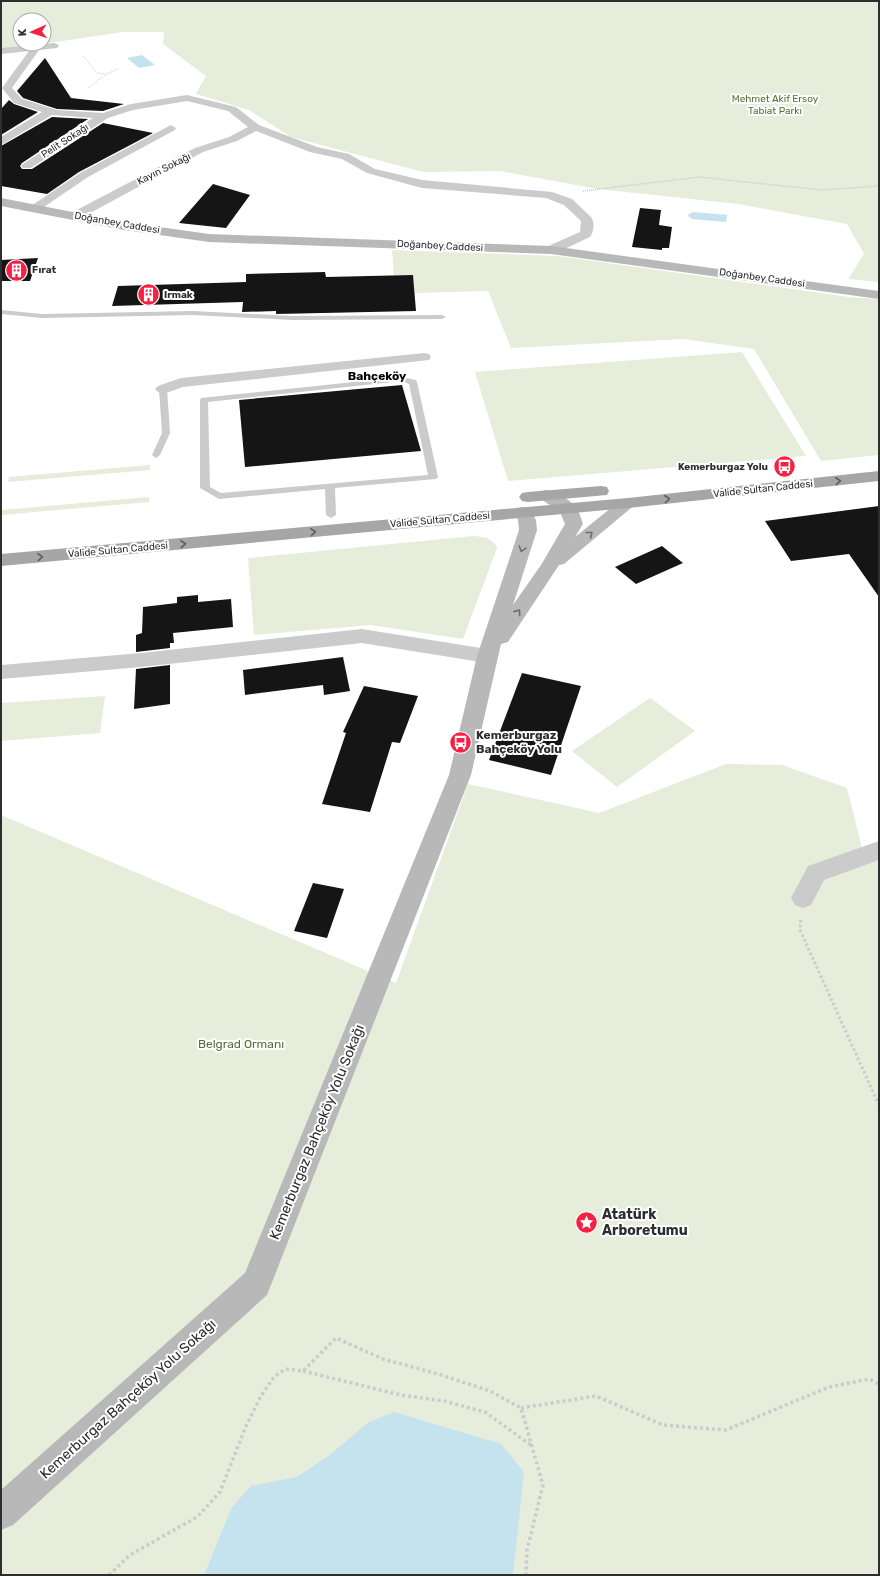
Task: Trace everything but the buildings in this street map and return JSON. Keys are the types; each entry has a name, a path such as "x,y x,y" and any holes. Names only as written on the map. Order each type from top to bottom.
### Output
{"main road":[{"name":"Valide Sultan Caddesi","path":"1,546 781,474 879,462"},
{"name":"Valide Sultan Caddesi","path":"1,560 568,509 879,476"}],"street":[{"path":"1,51 12,50"},
{"path":"33,52 6,88 18,101 49,113"},
{"path":"1,98 49,113 104,116 131,107 187,98 232,109 255,127 314,150 345,156 371,171 422,184 548,195 568,202 588,220 586,234 551,250"},
{"path":"1,142 49,113"},
{"name":"Pelit Sokağı","path":"27,166 104,116"},
{"name":"Kayın Sokağı","path":"75,216 200,150 233,139 255,127"},
{"path":"34,208 84,175 171,128"},
{"name":"Doğanbey Caddesi","path":"1,202 124,226 209,238 551,250 879,295"},
{"path":"163,389 181,383 424,357"},
{"path":"1,672 141,660 362,636 488,656 549,568 574,524 568,509 547,495"},
{"path":"549,568 628,503"},
{"name":"Kemerburgaz Bahçeköy Yolu Sokağı","path":"1,1513 256,1284 460,775 488,656 528,530 527,520 523,512"},
{"path":"803,898 816,873 879,850"}],"lane":[{"path":"1,312 42,316 193,313 292,318 442,317"},
{"path":"402,379 413,382 433,477 330,486 219,496 205,488 204,400 402,379"},
{"path":"156,455 166,433 163,389"},
{"path":"330,486 331,515"}],"path":[{"path":"83,56 98,73 107,74"},
{"path":"88,88 107,74 118,69"},
{"path":"548,195 699,177 822,190 879,186"},
{"path":"803,898 800,930 879,1105"},
{"path":"303,1371 336,1338 383,1359 438,1374 490,1391 521,1408 596,1396 663,1425 726,1430 828,1387 869,1379 879,1384"},
{"path":"109,1575 130,1555 197,1517 220,1492 246,1426 261,1396 274,1377 285,1369 303,1371 401,1395 444,1401 485,1412 532,1447"},
{"path":"521,1408 543,1486 527,1550 526,1575"}],"green space":[{"name":"Mehmet Akif Ersoy Tabiat Parkı","path":"1,1 879,1 879,282 848,279 864,254 847,224 738,204 598,189 500,171 423,172 291,137 249,110 196,94 206,76 163,44 164,32 123,32 52,43 52,12 12,12 12,48 1,50"},
{"path":"392,250 558,256 849,297 879,299 879,455 821,461 754,349 683,339 511,348 488,291 415,293 413,275 394,275"},
{"path":"742,352 806,456 508,481 475,372"},
{"path":"150,465 150,470 8,482 9,477"},
{"path":"149,497 149,502 1,515 1,510"},
{"path":"473,536 484,537 490,540 497,548 463,639 371,625 254,635 248,558"},
{"path":"105,696 100,733 1,741 1,703"},
{"path":"650,698 695,731 617,787 572,751"},
{"name":"Atatürk Arboretumu","path":"726,764 782,765 847,788 866,864 879,859 879,1575 1,1575 1,815 396,983 468,784 599,813"}],"water":[{"path":"142,55 155,65 139,68 127,58"},
{"path":"693,212 727,215 726,222 692,219 688,216"},
{"path":"394,1412 501,1444 524,1472 513,1575 204,1575 232,1507 251,1486 297,1477 331,1454 369,1422"}],"place":[{"name":"Fırat","path":"17,270"},
{"name":"Irmak","path":"148,295"},
{"name":"Kemerburgaz Yolu","path":"784,467"},
{"name":"Kemerburgaz Bahçeköy Yolu","path":"460,742"},
{"name":"Atatürk Arboretumu","path":"587,1222"}],"district":[{"name":"Bahçeköy","path":"377,376"}],"park label":[{"name":"Belgrad Ormanı","path":"241,1044"}]}
